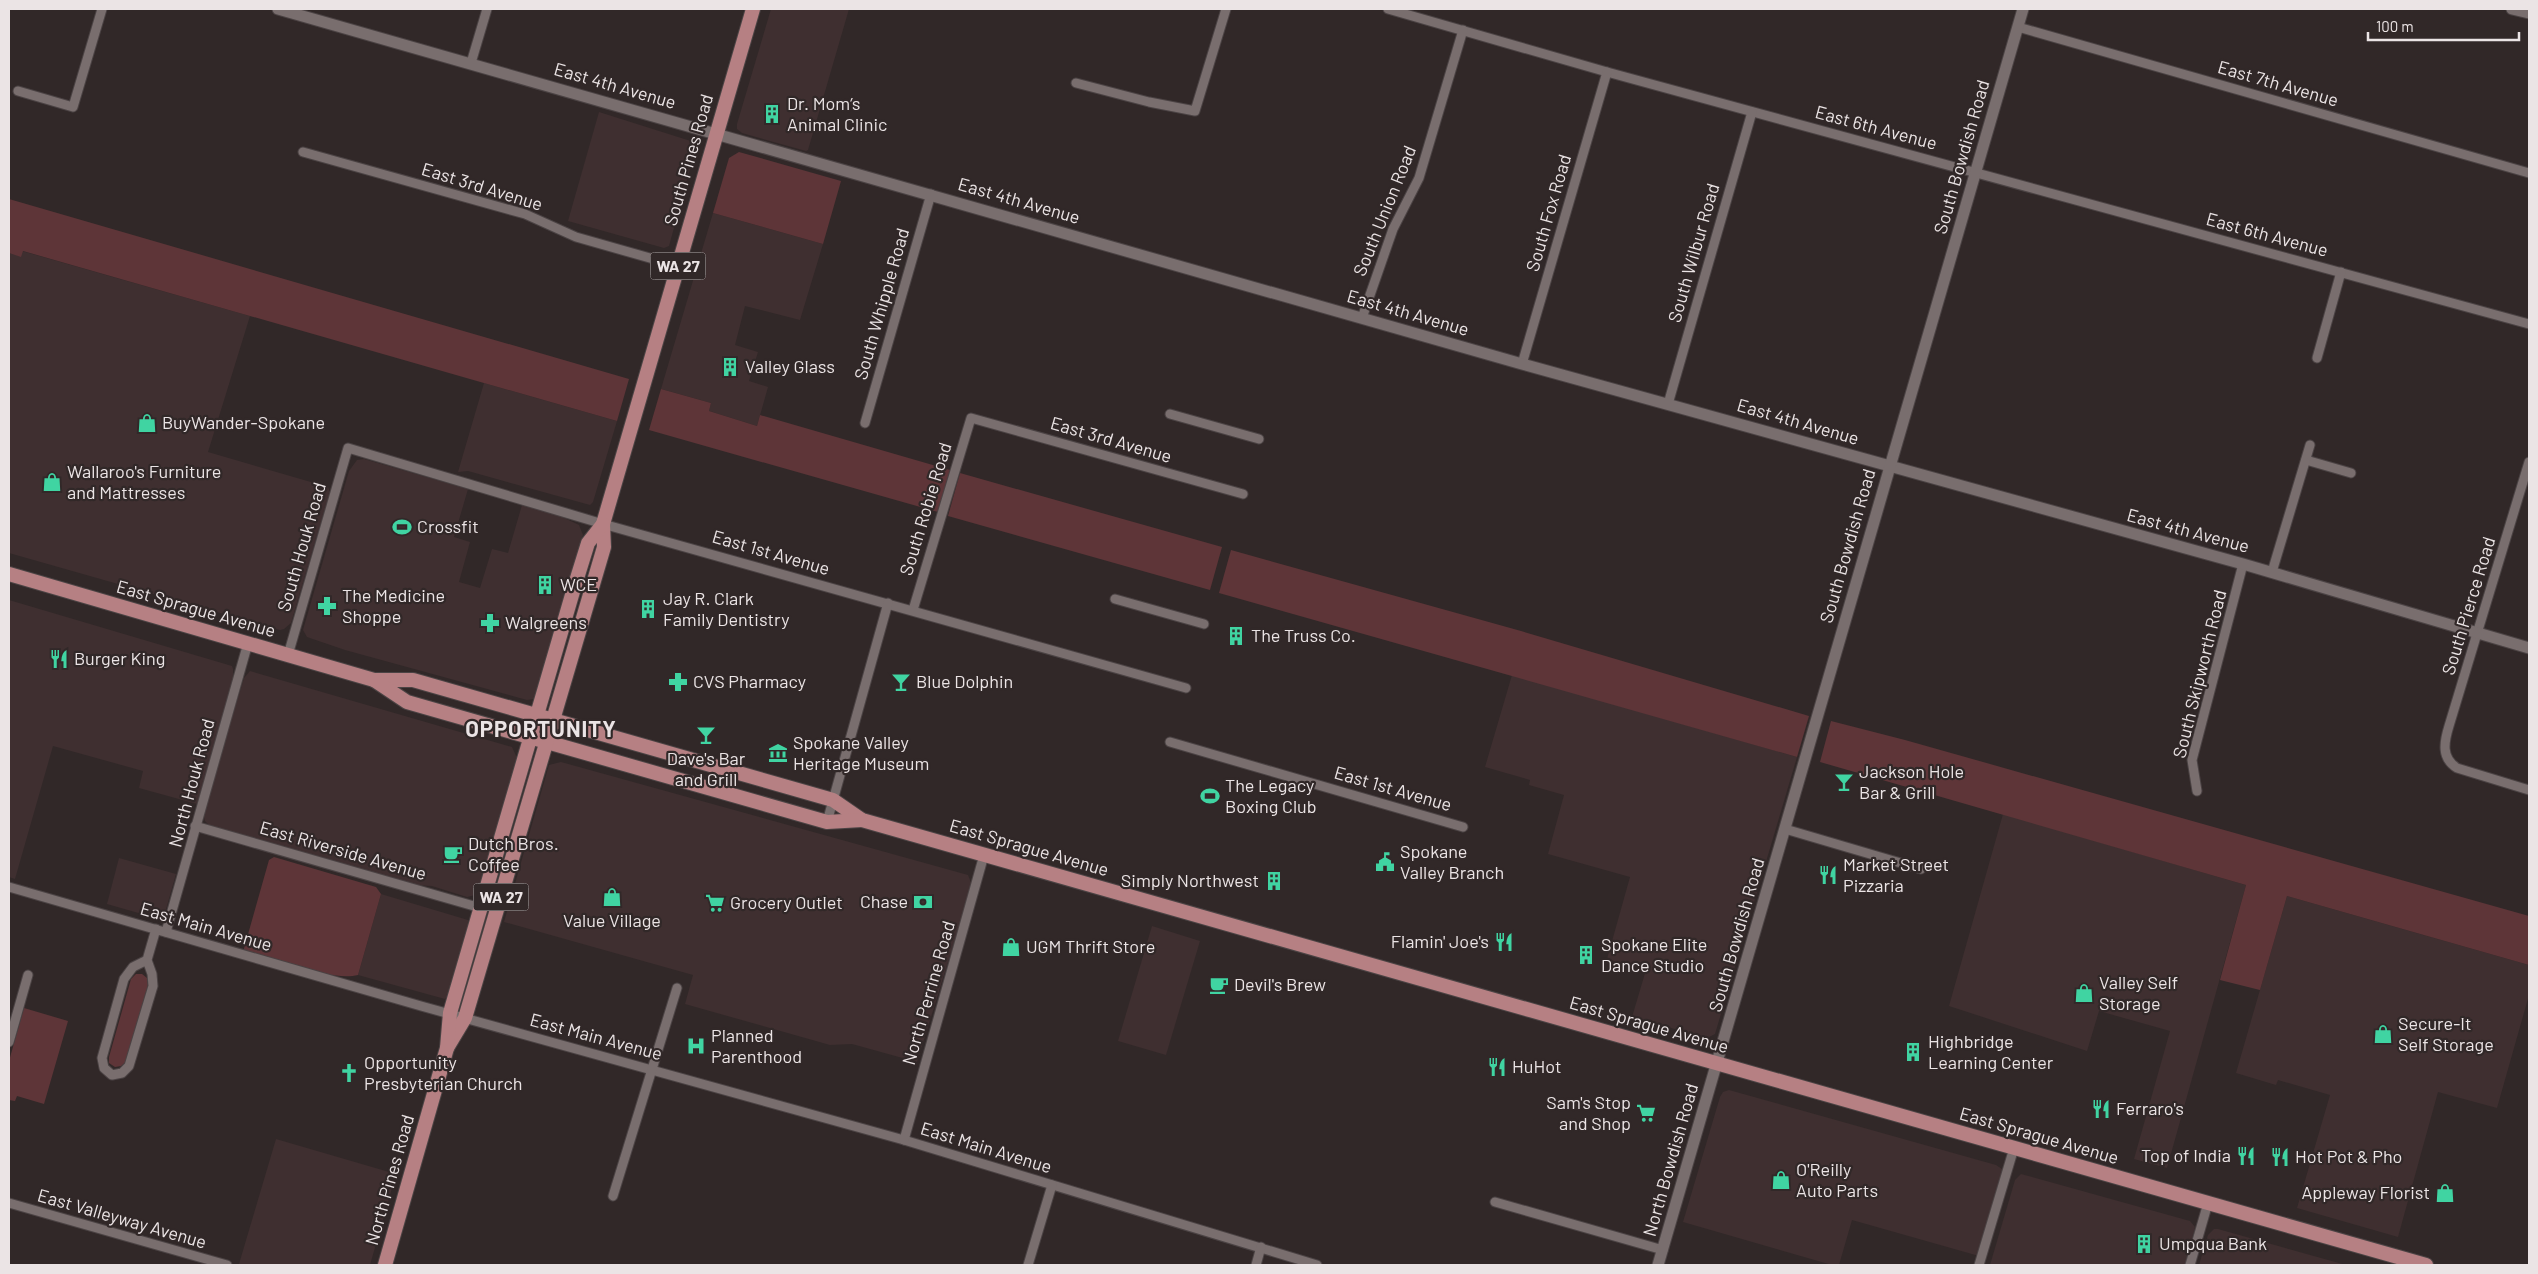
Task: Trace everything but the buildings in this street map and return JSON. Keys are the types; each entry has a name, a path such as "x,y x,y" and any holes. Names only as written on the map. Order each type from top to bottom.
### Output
{"main road":[{"name":"South Pines Road","path":"546,743 604,547 603,524 753,9"},
{"name":"South Pines Road","path":"530,739 588,543 603,524"},
{"name":"East Sprague Avenue","path":"9,574 374,680 413,680 537,715 833,800 862,820 2426,1265"},
{"name":"East Sprague Avenue","path":"374,680 407,702 530,739 827,822 862,820"},
{"name":"North Pines Road","path":"384,1265 447,1048 450,1014 530,739"},
{"name":"North Pines Road","path":"447,1048 465,1018 546,743"}],"street":[{"path":"18,91 73,107 102,9"},
{"name":"East 4th Avenue","path":"278,9 1522,364 2272,572 2529,648"},
{"path":"471,63 486,9"},
{"path":"1076,83 1149,102 1196,111 1226,9"},
{"name":"East 6th Avenue","path":"1388,9 1607,72 2529,324"},
{"name":"South Bowdish Road","path":"1718,1064 1889,466 2023,9"},
{"path":"2512,9 2529,13"},
{"name":"East 7th Avenue","path":"2018,27 2529,173"},
{"name":"South Union Road","path":"1362,318 1392,229 1419,178 1462,30"},
{"name":"South Fox Road","path":"1522,364 1607,72"},
{"name":"South Wilbur Road","path":"1668,404 1752,112"},
{"name":"East 3rd Avenue","path":"303,152 526,214 576,237 678,266"},
{"name":"South Whipple Road","path":"865,423 931,194"},
{"path":"2317,358 2341,272"},
{"path":"1170,414 1259,439"},
{"name":"East 3rd Avenue","path":"971,418 1243,494"},
{"name":"South Robie Road","path":"913,610 971,418"},
{"path":"2272,572 2310,444"},
{"name":"East 1st Avenue","path":"348,448 603,524 1186,688"},
{"name":"South Houk Road","path":"288,655 348,448"},
{"path":"2306,460 2351,473"},
{"name":"South Pierce Road","path":"2529,462 2526,482 2445,738 2447,760 2464,771 2529,790"},
{"name":"South Skipworth Road","path":"2197,791 2192,760 2243,564"},
{"path":"1114,599 1204,624"},
{"path":"827,822 888,603"},
{"name":"North Houk Road","path":"166,932 248,643"},
{"name":"East 1st Avenue","path":"1170,742 1463,827"},
{"name":"East Riverside Avenue","path":"195,826 481,908"},
{"path":"1785,829 1921,869"},
{"name":"North Perrine Road","path":"904,1140 984,855"},
{"name":"East Main Avenue","path":"9,887 450,1014 904,1140 1317,1265"},
{"path":"147,960 133,967 124,979 102,1058 104,1068 112,1075 122,1073 129,1066 153,986 147,960 156,930"},
{"path":"9,1042 28,975"},
{"path":"613,1196 677,988"},
{"name":"North Bowdish Road","path":"1658,1265 1718,1064"},
{"path":"1979,1265 2014,1148"},
{"path":"1028,1265 1052,1185"},
{"path":"1495,1202 1663,1250"},
{"name":"East Valleyway Avenue","path":"9,1203 227,1265"},
{"path":"2190,1265 2208,1203"},
{"path":"1256,1265 1261,1247"}],"shaded area":[{"path":"771,9 849,9 808,150 806,151 742,133 737,129"},
{"path":"599,112 697,143 669,246 664,248 568,221"},
{"path":"739,152 841,181 823,244 713,213 729,158"},
{"path":"9,199 629,379 617,421 23,251 21,257 9,253"},
{"path":"713,213 823,244 800,320 745,306 735,345 758,352 749,381 768,387 757,426 709,411 711,403 661,389"},
{"path":"22,251 250,316 208,452 328,487 330,492 291,623 284,629 280,630 9,553 9,253 20,256"},
{"path":"484,383 617,421 593,502 590,505 468,471 458,472"},
{"path":"661,389 711,403 709,411 757,426 760,415 950,470 938,512 649,430"},
{"path":"364,459 468,489 454,537 470,542 459,582 480,588 492,549 508,553 522,505 558,515 579,525 583,535 534,699 527,700 345,650 307,637 303,630 349,471 357,460"},
{"path":"960,473 1222,547 1210,590 948,516"},
{"path":"1231,550 1521,631 1809,716 1797,757 1219,593"},
{"path":"9,600 232,666 233,669 233,681 197,804 139,788 143,771 53,746 15,879 9,877"},
{"path":"250,671 512,747 517,758 479,890 475,895 467,897 432,886 411,885 210,826 205,821 203,814 244,678"},
{"path":"1512,675 1797,757 1715,1034 1707,1038 1632,1017 1646,970 1607,959 1630,877 1548,854 1564,795 1529,785 1530,780 1485,767"},
{"path":"1831,721 1905,740 2529,916 2529,965 2287,896 2260,990 2220,980 2246,885 1820,762"},
{"path":"561,762 968,875 972,885 917,1062 852,1044 830,1045 685,1004 693,975 504,922 549,765"},
{"name":"Valley Self Storage","path":"2003,814 2246,885 2167,1168 2134,1159 2170,1031 2099,1011 2087,1051 1949,1006"},
{"path":"274,857 376,887 381,894 358,975 347,976 317,973 243,952 269,860"},
{"path":"119,858 176,874 163,920 107,904"},
{"path":"381,894 468,920 469,925 448,996 445,999 358,975"},
{"name":"Secure-It Self Storage","path":"2287,896 2529,965 2529,995 2497,1108 2438,1092 2398,1237 2297,1208 2330,1095 2278,1080 2276,1085 2236,1073"},
{"path":"1152,926 1200,941 1166,1055 1118,1041"},
{"path":"136,974 142,974 147,978 148,985 126,1062 121,1066 115,1067 109,1063 109,1057 131,979"},
{"path":"24,1008 68,1021 44,1104 17,1096 15,1101 9,1100 9,1061"},
{"path":"1729,1090 1996,1165 2002,1169 2002,1174 1979,1256 1852,1220 1839,1265 1832,1265 1683,1222 1720,1097 1723,1092"},
{"path":"276,1139 396,1174 370,1265 239,1264"},
{"path":"2021,1174 2190,1221 2195,1227 2185,1265 1990,1265 2015,1180"},
{"path":"2214,1229 2346,1265 2199,1265 2208,1235"}],"place":[{"name":"Dr. Mom’s Animal Clinic","path":"772,114"},
{"name":"Valley Glass","path":"730,367"},
{"name":"BuyWander-Spokane","path":"147,423"},
{"name":"Wallaroo's Furniture and Mattresses","path":"52,482"},
{"name":"Crossfit","path":"402,527"},
{"name":"WCE","path":"545,585"},
{"name":"The Medicine Shoppe","path":"327,606"},
{"name":"Jay R. Clark Family Dentistry","path":"648,609"},
{"name":"Walgreens","path":"490,623"},
{"name":"The Truss Co.","path":"1236,636"},
{"name":"Burger King","path":"59,659"},
{"name":"CVS Pharmacy","path":"678,682"},
{"name":"Blue Dolphin","path":"901,682"},
{"name":"Dave's Bar and Grill","path":"706,735"},
{"name":"Spokane Valley Heritage Museum","path":"778,753"},
{"name":"Jackson Hole Bar & Grill","path":"1844,782"},
{"name":"The Legacy Boxing Club","path":"1210,796"},
{"name":"Dutch Bros. Coffee","path":"453,854"},
{"name":"Spokane Valley Branch","path":"1385,862"},
{"name":"Market Street Pizzaria","path":"1828,875"},
{"name":"Simply Northwest","path":"1274,881"},
{"name":"Value Village","path":"612,897"},
{"name":"Chase","path":"923,902"},
{"name":"Grocery Outlet","path":"715,903"},
{"name":"Flamin' Joe's","path":"1504,942"},
{"name":"UGM Thrift Store","path":"1011,947"},
{"name":"Spokane Elite Dance Studio","path":"1586,955"},
{"name":"Devil's Brew","path":"1219,985"},
{"name":"Valley Self Storage","path":"2084,993"},
{"name":"Secure-It Self Storage","path":"2383,1034"},
{"name":"Planned Parenthood","path":"696,1046"},
{"name":"Highbridge Learning Center","path":"1913,1052"},
{"name":"HuHot","path":"1497,1067"},
{"name":"Opportunity Presbyterian Church","path":"349,1073"},
{"name":"Ferraro's","path":"2101,1109"},
{"name":"Sam's Stop and Shop","path":"1646,1113"},
{"name":"Top of India","path":"2246,1156"},
{"name":"Hot Pot & Pho","path":"2280,1157"},
{"name":"O'Reilly Auto Parts","path":"1781,1180"},
{"name":"Appleway Florist","path":"2445,1193"},
{"name":"Umpqua Bank","path":"2144,1244"}],"district":[{"name":"OPPORTUNITY","path":"541,729"}]}
